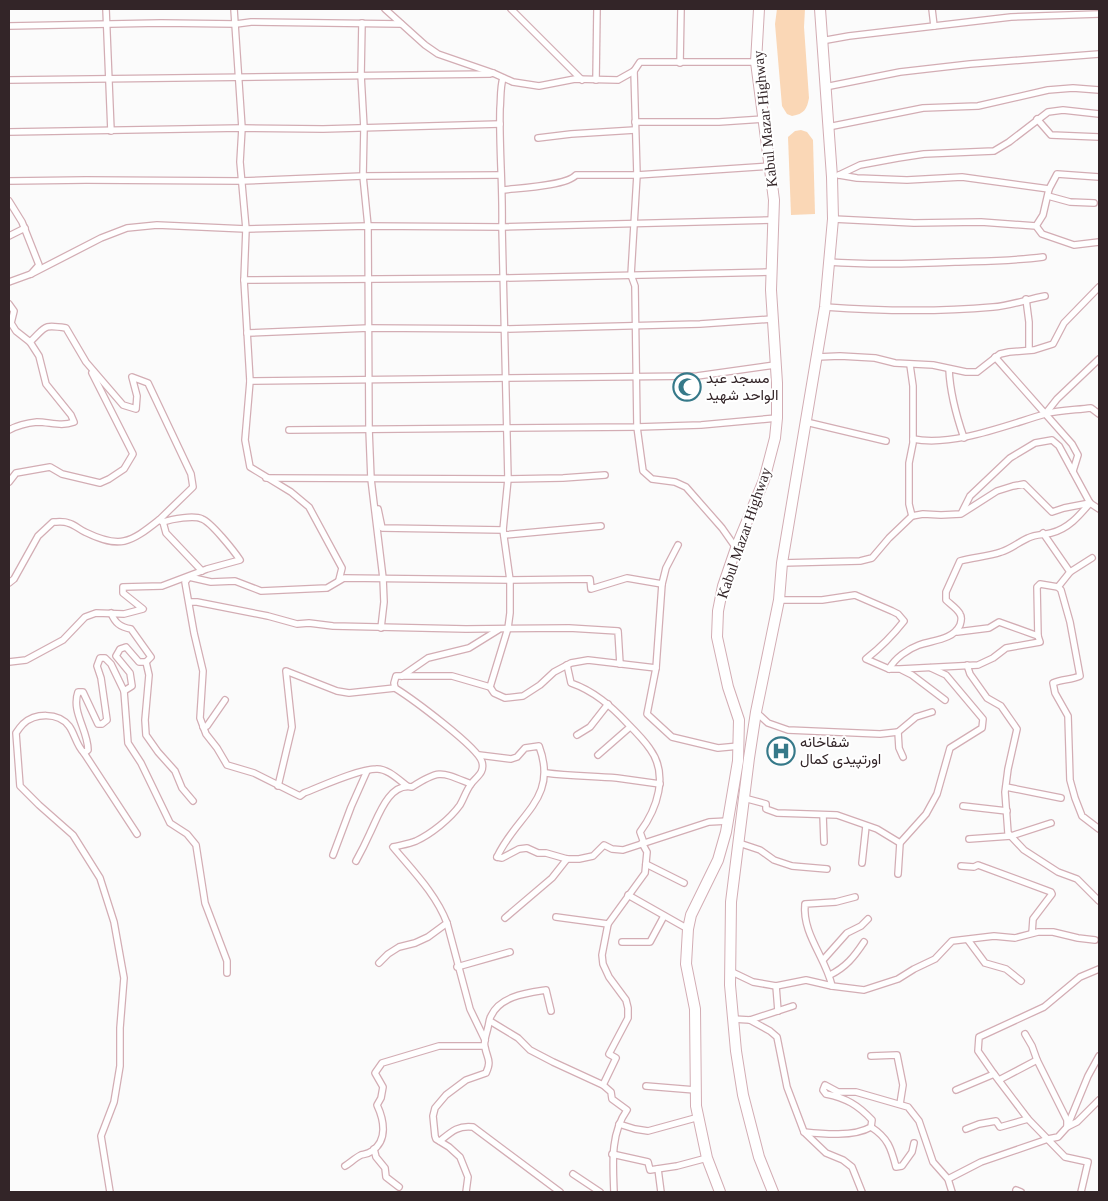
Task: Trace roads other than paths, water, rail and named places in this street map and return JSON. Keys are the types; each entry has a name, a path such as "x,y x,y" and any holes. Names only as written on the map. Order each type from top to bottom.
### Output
{"highway":[{"name":"Kabul Mazar Highway","path":"720,1192 707,1158 696,1106 694,1090 695,1009 686,964 688,929 691,915 718,860 728,821 738,761 738,720 716,637 718,611 723,586 736,548 764,480 775,438 777,418 771,272 774,220 770,166 756,62 760,9"},
{"path":"772,1192 759,1157 743,1095 736,1051 730,971 731,902 755,717 779,600 782,563 825,308 835,176 828,128 820,9"}],"street":[{"path":"106,9 111,131"},
{"path":"234,9 242,128 240,162 246,229 244,280 250,381 245,440 247,456 250,467 291,492 310,507 342,568 339,580"},
{"path":"385,9 425,45 438,54 513,82 539,86 575,79 618,80 634,71 640,62 756,62"},
{"path":"511,9 582,80"},
{"path":"596,80 598,9"},
{"path":"680,63 681,9"},
{"path":"932,9 934,26"},
{"path":"821,41 1010,17 1099,14"},
{"path":"9,26 236,24 251,22 401,24"},
{"path":"362,23 361,75 364,128 362,176 368,226 370,328 369,429 371,479 383,578 384,602 381,628"},
{"path":"825,87 900,72 970,64 1099,54"},
{"path":"634,71 637,175 631,275 635,286 637,428 643,471 652,479 674,482 686,487 722,528 736,548"},
{"path":"9,80 493,73"},
{"path":"490,687 508,628 510,613 510,580 504,532 508,479 502,227 503,190 500,175 500,124 503,78"},
{"path":"828,128 923,108 978,106 1048,90 1073,88 1099,90"},
{"path":"835,176 860,164 898,158 924,154 994,151 1048,112 1063,110 1099,114"},
{"path":"635,122 719,122 764,119"},
{"path":"1037,119 1051,135 1099,137"},
{"path":"9,132 364,128 500,124"},
{"path":"538,138 635,130"},
{"path":"503,190 545,185 572,179 576,175 637,175 770,166"},
{"path":"1036,226 1043,215 1049,189 1056,174 1099,177"},
{"path":"9,182 86,180 242,181 362,176 500,175"},
{"path":"835,176 907,180 962,177 1049,189"},
{"path":"1048,196 1070,202 1094,203"},
{"path":"9,201 25,228 39,265 31,274"},
{"path":"833,219 914,223 981,222 1036,226 1042,234 1074,246 1099,242"},
{"path":"9,282 31,274 101,238 127,228 157,225 246,229 368,226 502,227 774,220"},
{"path":"9,236 25,228"},
{"path":"828,262 853,264 1010,261 1043,257"},
{"path":"244,280 504,278 771,272"},
{"path":"817,357 875,358 895,363 933,365 977,372 1000,354 1053,344 1064,323 1099,287"},
{"path":"825,308 886,311 949,310 995,307 1045,296"},
{"path":"1026,300 1029,322 1029,350"},
{"path":"9,304 14,311 11,323 16,331 30,342 39,356 46,384 74,422 66,425 37,422 18,425 9,430"},
{"path":"247,333 370,328 505,329 635,326 772,319"},
{"path":"9,482 16,473 50,467 62,474 100,483 124,469 133,454 86,362 66,328 44,327 30,342"},
{"path":"996,357 1072,444 1078,455 1073,471"},
{"path":"1046,414 1057,399 1099,359"},
{"path":"9,583 14,579 38,536 53,522 69,523 97,538 115,543 127,541 161,521 193,487 192,474 148,383 132,377 138,396 136,408 123,406 86,362"},
{"path":"250,381 697,376 775,365"},
{"path":"910,365 913,386 913,439 908,463 909,504 912,516"},
{"path":"949,369 955,412 964,438"},
{"path":"913,439 964,438 1018,424 1046,414 1091,408 1099,414"},
{"path":"289,430 637,428 701,425 777,418"},
{"path":"806,422 886,442"},
{"path":"961,514 970,496 1022,450 1035,443 1052,440 1059,446 1090,503 1099,509"},
{"path":"266,478 508,479 605,475"},
{"path":"782,563 860,561 872,558 912,516 923,514 961,514 997,491 1013,486 1024,484 1052,512 1090,503"},
{"path":"957,632 961,622 960,613 946,600 946,592 960,561 974,557 990,556 1028,538 1050,533 1071,523 1090,503"},
{"path":"375,506 379,510 382,528 504,532 601,526"},
{"path":"9,662 26,660 63,640 85,617 96,613 124,614 144,609 123,593 123,587 162,586 202,571 240,560 222,537 202,518 181,517 161,521"},
{"path":"161,521 166,532 202,571"},
{"path":"1044,533 1070,572"},
{"path":"678,544 666,568 662,584 656,668 647,714 672,737 718,748 739,746"},
{"path":"1058,587 1070,572 1092,558"},
{"path":"188,576 211,582 235,581 261,591 327,588 344,578 510,580 590,578 591,589 628,578 662,584"},
{"path":"188,576 186,582 189,602 203,671 200,718 206,734 227,765 254,773 300,796 304,792 376,769 388,772 407,786"},
{"path":"779,600 822,600 855,595 898,614 904,621 882,646 866,659 890,669 931,668 978,665 993,658 1006,648 1040,642 1038,636 1037,587 1040,584 1058,587 1061,590 1070,622 1080,676 1053,683 1055,693 1068,716 1070,780 1075,798 1082,816 1099,829"},
{"path":"189,602 198,602 297,624 309,623 381,628 569,628 618,631 620,664"},
{"path":"111,613 113,619 121,627 131,629 150,657 146,662"},
{"path":"890,669 892,664 904,653 918,645 945,638 957,632 989,628 1000,622 1038,636"},
{"path":"402,676 428,658 469,648 500,629"},
{"path":"124,691 132,686 130,673 116,656 120,649 126,647 139,662 146,662"},
{"path":"84,753 88,750 88,744 79,717 76,699 78,692 83,692 98,724 102,724 106,720 101,678 97,666 100,658 105,658 124,691 128,743 141,763 170,823 187,834 196,845 205,903 227,961 227,973"},
{"path":"395,688 396,676 452,676 490,687 494,693 505,698 524,696 566,665 588,660 656,668"},
{"path":"146,662 149,675 145,720 146,735 176,772 182,788 193,801"},
{"path":"566,665 571,683 580,686 608,704 651,750 657,761 660,784 648,821 640,832 647,852 645,873 608,924 602,958 610,977 626,1000 628,1018 609,1054 616,1058 603,1085"},
{"path":"966,665 986,698 1001,706 1017,729 1006,787 1008,833 1024,850 1041,862 1058,872 1077,879 1099,901"},
{"path":"898,874 900,842 926,814 938,794 950,748 982,728 983,719 946,675 931,668"},
{"path":"900,669 912,675 945,700"},
{"path":"278,786 292,727 286,671 337,691 349,692 395,688 445,725 479,755 482,763 481,774 471,784 460,804 437,827 414,842 393,847 403,857 442,908 470,1009 488,1053 490,1064 486,1073 466,1080 446,1095 434,1108 435,1136 460,1157 468,1177 466,1192"},
{"path":"203,727 207,726 226,700"},
{"path":"577,735 590,727 608,704"},
{"path":"738,720 755,717 788,730 880,734 898,732 916,717 932,712"},
{"path":"110,1192 101,1136 114,1102 120,1066 120,1028 124,978 114,922 100,878 73,835 20,786 16,733 24,723 45,715 61,719 69,726 80,748 137,834"},
{"path":"598,754 630,727"},
{"path":"898,732 899,748 903,757"},
{"path":"479,755 511,759 516,757 525,748 539,746 544,760 546,773 544,786 537,800 511,832 497,857 502,858 519,849 527,848 538,853 546,853 567,859 593,856 604,845 612,849 623,850 709,822 728,821"},
{"path":"333,855 351,807 368,771"},
{"path":"546,773 617,778 660,784"},
{"path":"356,861 383,804 394,792 407,786 412,787 430,775 445,774 471,784"},
{"path":"1006,787 1061,798"},
{"path":"744,798 766,804 766,809 777,813 837,815 877,829 900,842"},
{"path":"963,806 1007,811"},
{"path":"823,815 824,842"},
{"path":"968,839 1011,836 1051,823"},
{"path":"862,863 866,826"},
{"path":"739,843 760,850 774,860 792,866 827,869"},
{"path":"505,918 552,878 567,859"},
{"path":"646,864 684,883"},
{"path":"961,866 974,867 978,865 1051,892 1052,894 1033,919 1032,934"},
{"path":"628,895 688,929"},
{"path":"832,986 830,975 805,924 805,904 836,902 855,897"},
{"path":"622,942 650,942 664,916"},
{"path":"556,917 608,924"},
{"path":"823,960 847,932 861,926 868,919"},
{"path":"379,963 399,947 428,938 447,924"},
{"path":"730,971 753,982 776,986 806,980 864,990 898,979 934,959 952,941 994,936 1015,938 1053,932 1095,940"},
{"path":"968,940 985,963 1006,969 1021,981"},
{"path":"830,975 852,960 864,942"},
{"path":"457,967 510,952"},
{"path":"1081,1192 1088,1162 1065,1157 1028,1119 978,1051 980,1037 1044,1006 1080,976 1099,968"},
{"path":"776,986 778,1011"},
{"path":"485,1043 491,1016 502,1002 516,996 546,990 550,1012"},
{"path":"734,1019 750,1020 793,1006"},
{"path":"750,1020 777,1037 787,1087 804,1132 826,1153 844,1160 852,1167 862,1192"},
{"path":"490,1021 518,1038 530,1050 603,1085 611,1092 612,1099 627,1110 619,1124 612,1154 614,1192"},
{"path":"1025,1034 1066,1120 1067,1127"},
{"path":"345,1166 374,1150 382,1138 384,1125 377,1105 381,1098 383,1087 375,1073 382,1063 439,1046 485,1043"},
{"path":"871,1056 897,1055 903,1085 900,1104"},
{"path":"948,1179 981,1162 1058,1137 1067,1127 1088,1076 1099,1056"},
{"path":"999,1080 1037,1060"},
{"path":"956,1090 994,1074"},
{"path":"804,1132 823,1134 863,1132 871,1126 872,1120 860,1107 826,1094 823,1090 825,1085 838,1092 856,1092 908,1107 919,1122 932,1162 948,1179 952,1192"},
{"path":"646,1086 694,1090"},
{"path":"1067,1127 1077,1122 1099,1100"},
{"path":"619,1124 648,1131 698,1117"},
{"path":"966,1129 979,1124 996,1122 1000,1127 1028,1119"},
{"path":"440,1141 452,1130 464,1126 473,1127 560,1192"},
{"path":"871,1126 884,1137 892,1154 895,1170 902,1166 912,1152 914,1143"},
{"path":"374,1150 376,1157 385,1168 386,1177 399,1188"},
{"path":"612,1154 648,1162 649,1170 677,1166 707,1158"},
{"path":"658,1168 661,1192"},
{"path":"573,1174 600,1192"}],"place":[{"name":"مسجد عبد الواحد شهید","path":"687,387"},
{"name":"شفاخانه اورتپیدی کمال","path":"781,751"}]}
